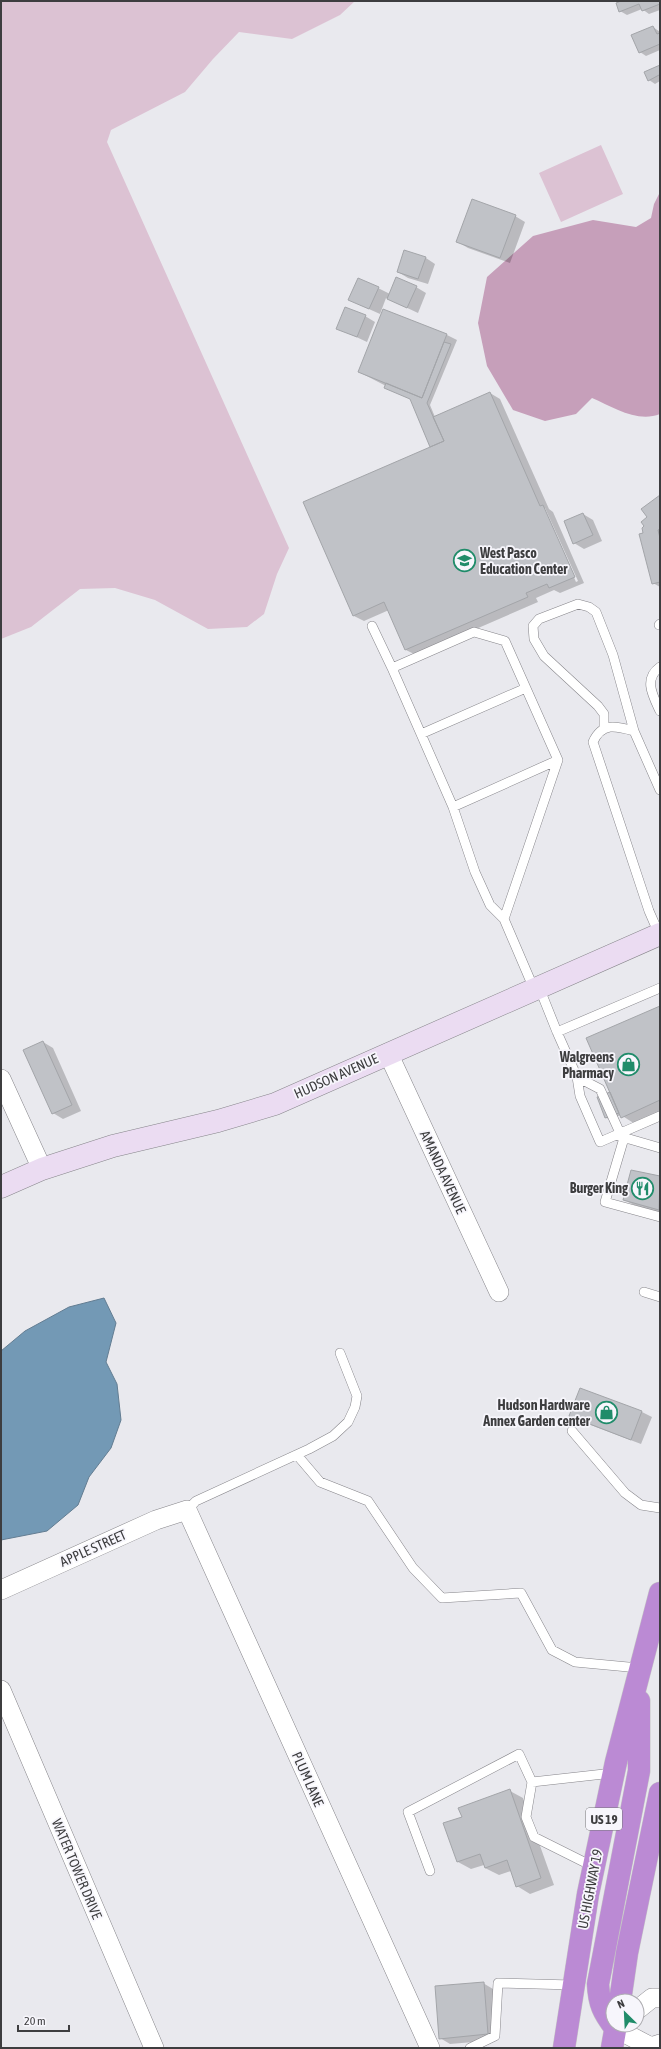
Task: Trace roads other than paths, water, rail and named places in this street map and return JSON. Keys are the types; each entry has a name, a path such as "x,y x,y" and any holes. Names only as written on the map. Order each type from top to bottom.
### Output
{"highway":[{"name":"US HIGHWAY 19","path":"564,2048 573,1985 594,1867 613,1774 639,1668 660,1593"},
{"path":"605,2015 599,1997 598,1984 639,1771 639,1668"},
{"path":"621,1993 627,1953 657,1823 660,1793"}],"street":[{"name":"HUDSON AVENUE","path":"1,1187 42,1169 113,1146 218,1121 275,1104 660,934"},
{"name":"AMANDA AVENUE","path":"388,1053 499,1292"},
{"path":"1,1079 42,1169"},
{"name":"APPLE STREET","path":"1,1590 156,1520 187,1510"},
{"name":"PLUM LANE","path":"187,1510 430,2048"},
{"name":"WATER TOWER DRIVE","path":"1,1690 154,2048"},
{"path":"645,2004 652,1998 660,1998"},
{"path":"620,2033 651,2047 660,2044"}],"lane":[{"path":"604,728 604,714 598,706 544,656 534,639 533,626 539,620 578,604 589,607 596,612 613,655 634,731 660,790"},
{"path":"372,626 454,807 476,872 490,905 504,919 577,1077 580,1096 600,1142 620,1135 660,1116"},
{"path":"392,668 474,632 505,641 526,688 558,760 504,919"},
{"path":"660,667 654,672 650,680 650,689 660,711"},
{"path":"421,734 526,688"},
{"path":"634,731 623,728 604,728 597,733 594,742 649,911 660,934"},
{"path":"454,807 558,760"},
{"path":"557,1032 660,988"},
{"path":"577,1077 600,1089 620,1135 605,1202 660,1218"},
{"path":"620,1135 660,1148"},
{"path":"644,1292 660,1297"},
{"path":"187,1510 196,1501 297,1455 333,1436 348,1422 355,1407 357,1396 340,1353"},
{"path":"572,1431 625,1493 641,1505 660,1508"},
{"path":"297,1455 320,1482 368,1501 413,1568 442,1598 521,1593 552,1650 575,1662 639,1668"},
{"path":"430,1871 408,1812 519,1754 532,1782 526,1817 534,1837 594,1867"},
{"path":"532,1782 613,1774"},
{"path":"470,2048 495,2036 498,1983 573,1985"}],"water":[{"path":"104,1298 116,1323 106,1362 117,1384 121,1420 111,1448 89,1477 78,1505 47,1531 1,1540 1,1351 25,1331 69,1307"}],"place":[{"name":"West Pasco Education Center","path":"464,561"},
{"name":"Walgreens Pharmacy","path":"629,1065"},
{"name":"Burger King","path":"643,1188"},
{"name":"Hudson Hardware Annex Garden center","path":"606,1413"}]}
